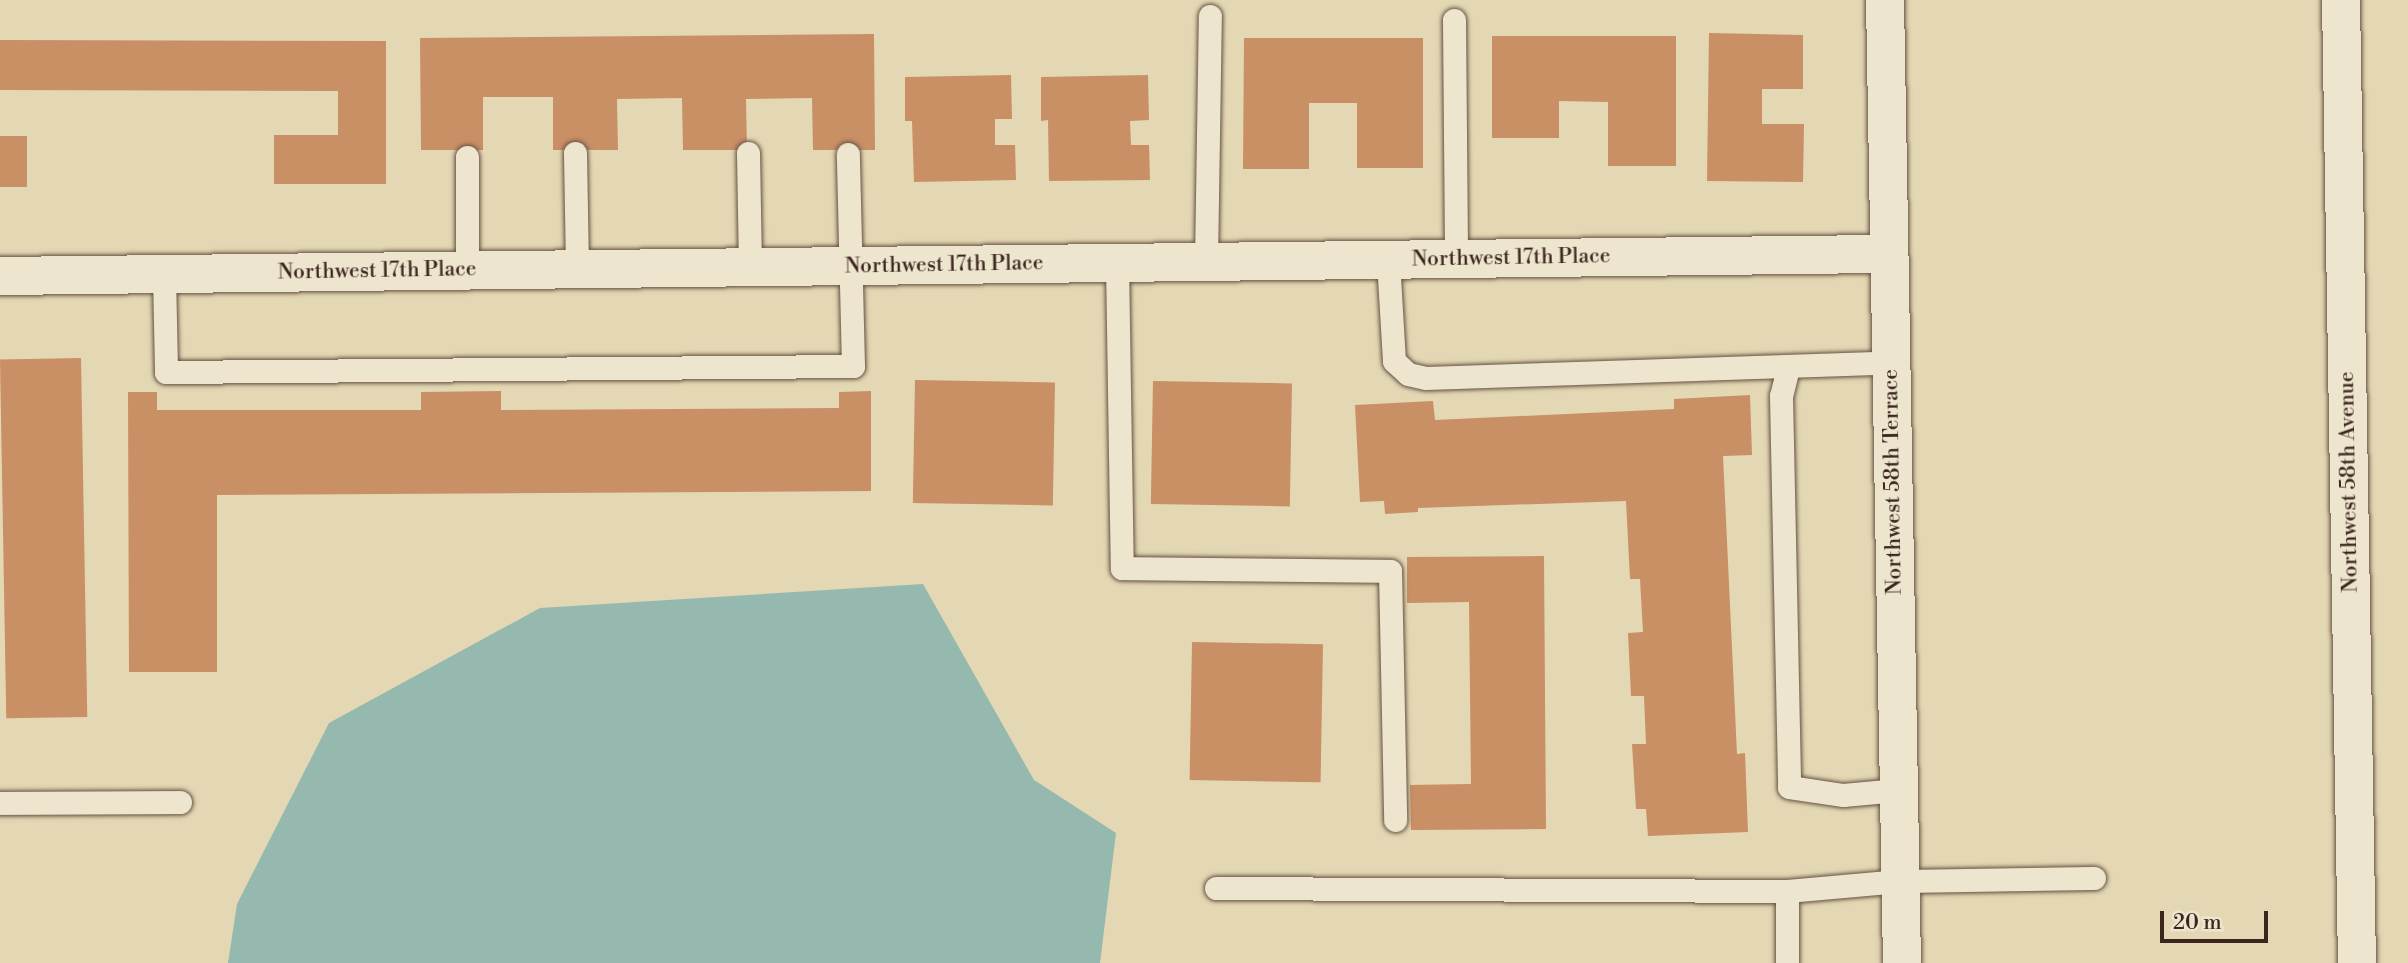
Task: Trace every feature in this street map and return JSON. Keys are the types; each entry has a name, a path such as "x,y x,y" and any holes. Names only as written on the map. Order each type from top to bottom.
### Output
{"street":[{"name":"Northwest 58th Terrace","path":"1885,0 1902,963"},
{"name":"Northwest 58th Avenue","path":"2341,0 2357,963"},
{"name":"Northwest 17th Place","path":"0,276 1888,254"}],"lane":[{"path":"1206,262 1210,16"},
{"path":"1454,20 1456,259"},
{"path":"575,153 577,269"},
{"path":"748,153 750,267"},
{"path":"164,274 166,372 853,366 848,155"},
{"path":"467,157 467,270"},
{"path":"1388,260 1394,361 1408,374 1426,378 1890,363"},
{"path":"1117,263 1122,568 1390,571 1395,820"},
{"path":"1788,368 1781,422 1789,787 1843,795 1898,790"},
{"path":"0,803 180,802"},
{"path":"1216,888 1787,891 1900,881 2094,878"},
{"path":"1787,891 1787,963"}],"water":[{"path":"923,584 1034,780 1116,833 1100,963 228,963 237,904 329,723 540,608"}],"building":[{"path":"1709,33 1803,35 1803,89 1762,89 1762,124 1804,124 1803,182 1707,181"},
{"path":"874,34 875,150 813,150 812,98 746,99 747,150 683,150 682,98 617,99 618,150 553,150 553,97 483,97 483,150 421,150 420,38"},
{"path":"1492,36 1676,36 1676,166 1608,166 1608,102 1559,101 1559,138 1492,138"},
{"path":"1244,38 1423,38 1423,168 1357,168 1357,103 1309,103 1309,169 1243,169"},
{"path":"0,40 386,41 386,184 274,184 274,135 338,135 338,91 0,90"},
{"path":"1011,75 1012,119 995,119 995,145 1015,145 1016,180 914,182 912,121 905,121 905,77"},
{"path":"1148,75 1149,120 1130,121 1131,145 1149,145 1150,180 1049,181 1048,120 1041,121 1041,77"},
{"path":"0,136 27,136 27,187 0,187"},
{"path":"81,358 87,717 6,718 0,359"},
{"path":"915,380 1055,382 1053,505 913,503"},
{"path":"1153,381 1292,383 1290,506 1151,504"},
{"path":"501,391 501,410 839,408 839,392 871,391 871,491 217,495 217,672 129,672 128,392 157,392 157,410 421,410 421,392"},
{"path":"1750,395 1752,455 1723,456 1737,754 1745,753 1748,832 1648,836 1646,809 1636,809 1632,744 1646,744 1644,696 1631,696 1628,633 1643,632 1640,579 1630,579 1626,501 1418,508 1418,512 1385,514 1384,501 1360,502 1355,405 1433,401 1435,420 1674,409 1674,399"},
{"path":"1544,556 1546,829 1411,830 1410,785 1471,784 1469,602 1407,603 1407,557"},
{"path":"1192,642 1323,644 1321,782 1190,780"}]}
